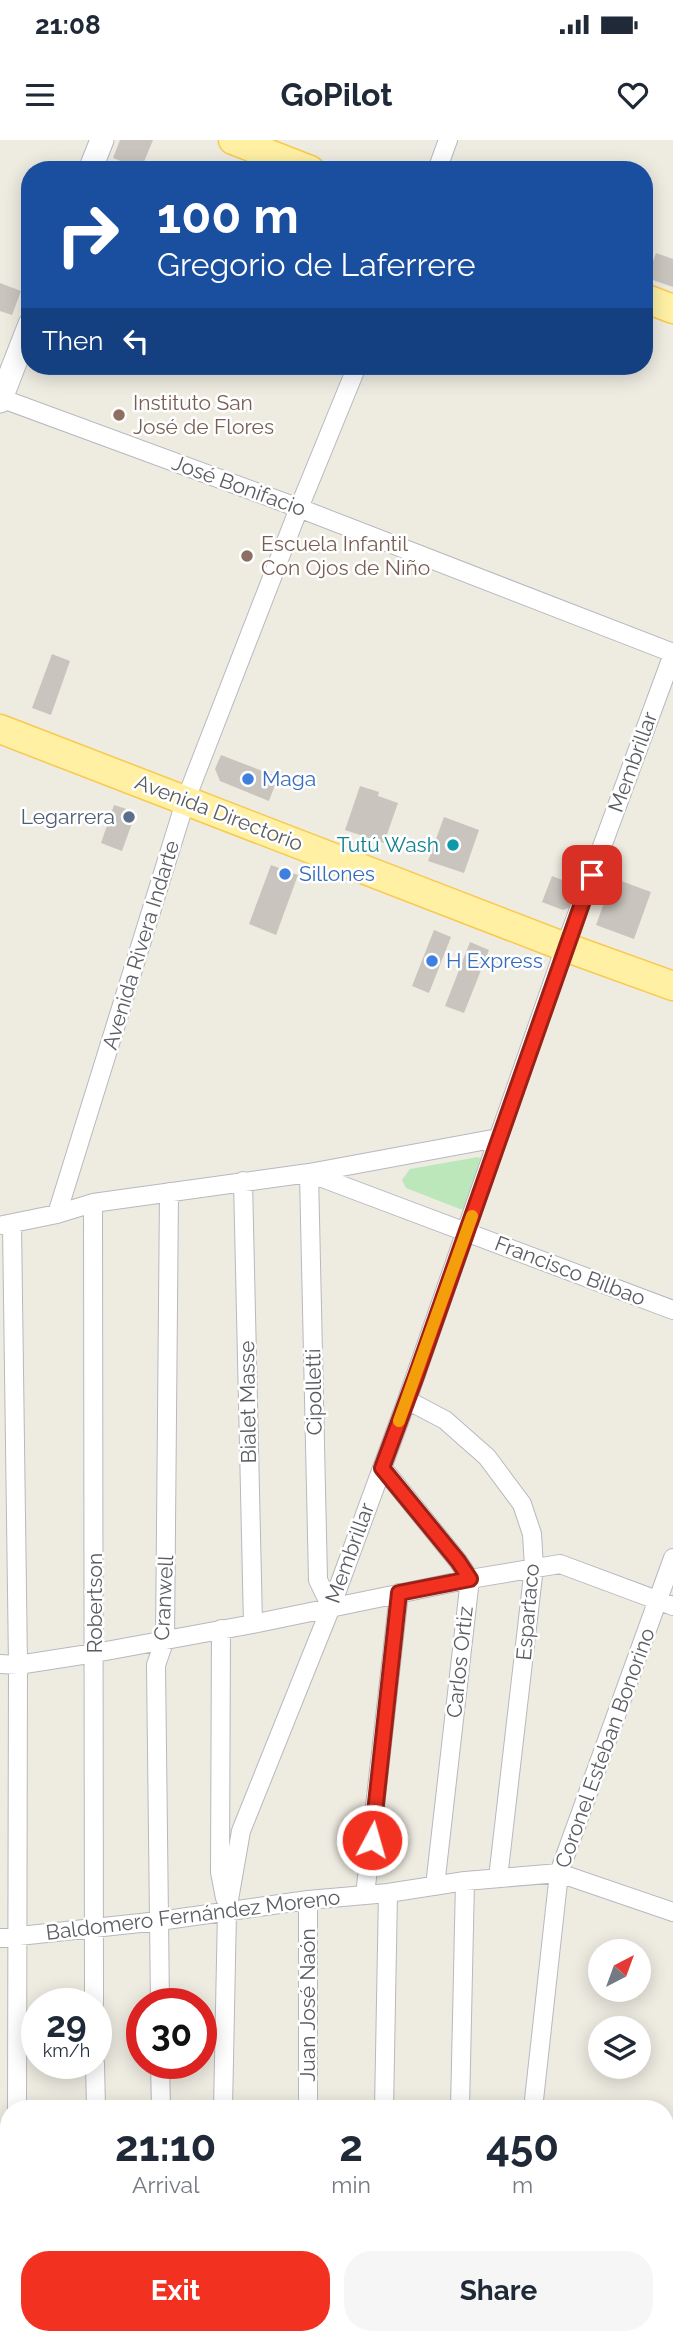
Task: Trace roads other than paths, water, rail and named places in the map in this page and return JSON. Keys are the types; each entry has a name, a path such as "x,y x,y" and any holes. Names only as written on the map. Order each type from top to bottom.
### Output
{"main road":[{"path":"233,140 287,161"},
{"path":"653,301 673,309"},
{"name":"Avenida Directorio","path":"0,729 673,986"}],"street":[{"path":"94,161 102,140"},
{"path":"440,161 448,140"},
{"path":"0,399 21,346"},
{"name":"Avenida Rivera Indarte","path":"57,1214 186,799 299,508 354,375"},
{"name":"José Bonifacio","path":"0,399 299,508 673,654"},
{"name":"Membrillar","path":"223,2100 227,1911 241,1831 331,1607 407,1400 565,947 673,654"},
{"name":"Francisco Bilbao","path":"6,1225 93,1203 309,1173 498,1138"},
{"name":"Francisco Bilbao","path":"309,1173 673,1310"},
{"name":"Cipolletti","path":"309,1173 318,1580 331,1607"},
{"name":"Bialet Masse","path":"243,1181 253,1624"},
{"name":"Cranwell","path":"160,1988 156,1665 165,1639 169,1192"},
{"name":"Robertson","path":"93,1203 94,1988"},
{"path":"6,1225 18,1665 8,1936 17,2100"},
{"name":"Espartaco","path":"407,1400 453,1426 487,1457 522,1504 532,1534 534,1567 498,1878"},
{"name":"Carlos Ortiz","path":"382,1468 470,1579 435,1885"},
{"name":"Coronel Esteban Bonorino","path":"534,2100 559,1873 665,1603 673,1558"},
{"path":"0,1664 18,1665 95,1653 253,1624 470,1579 560,1564 665,1603"},
{"path":"365,1895 399,1593"},
{"path":"221,1629 220,1872 227,1911"},
{"name":"Baldomero Fernández Moreno","path":"8,1936 159,1921 465,1881 559,1873 673,1912"},
{"path":"460,2100 465,1881"},
{"path":"384,2100 388,1893"},
{"name":"Juan José Naón","path":"308,1900 309,2100"},
{"path":"95,2079 96,2100"},
{"path":"160,2079 161,2100"}],"place":[{"name":"Instituto San José de Flores","path":"119,415"},
{"name":"Escuela Infantil Con Ojos de Niño","path":"247,556"},
{"name":"Maga","path":"248,779"},
{"name":"Legarrera","path":"129,817"},
{"name":"Tutú Wash","path":"453,845"},
{"name":"Sillones","path":"285,874"},
{"name":"H Express","path":"432,961"}]}
